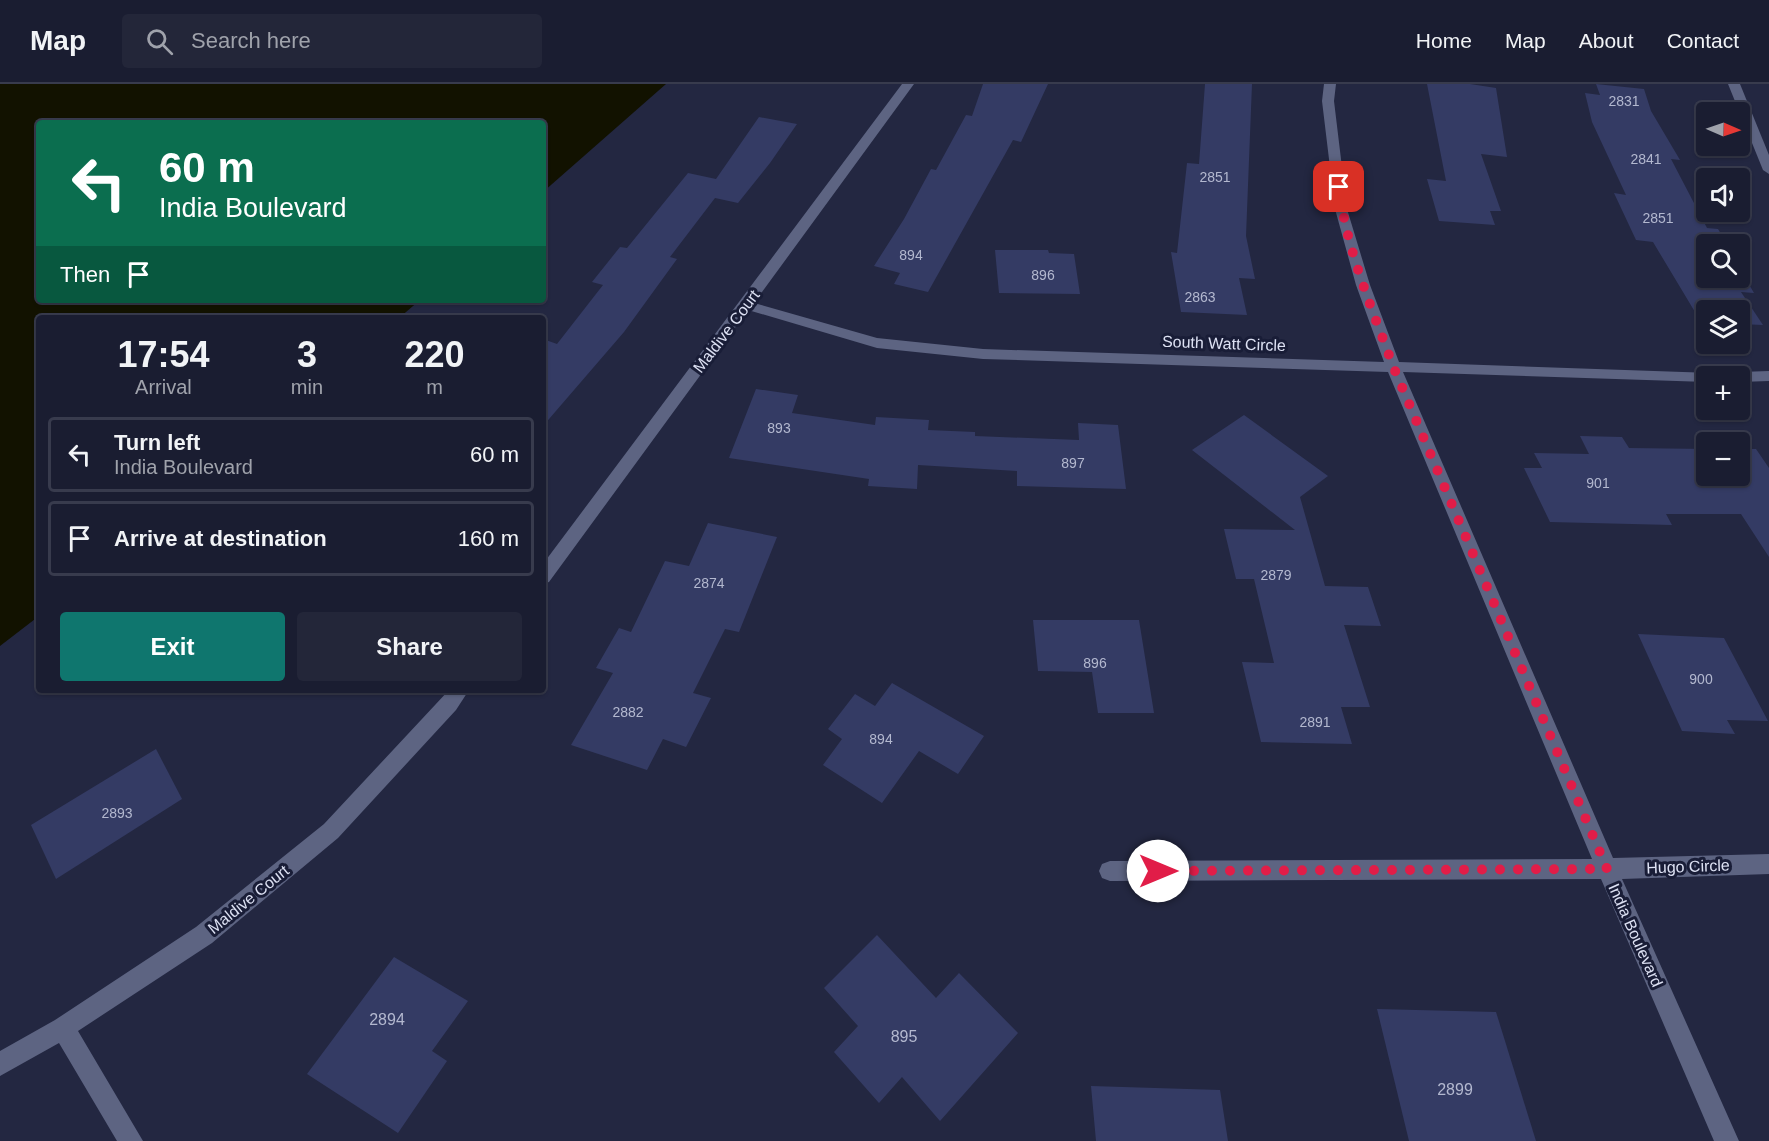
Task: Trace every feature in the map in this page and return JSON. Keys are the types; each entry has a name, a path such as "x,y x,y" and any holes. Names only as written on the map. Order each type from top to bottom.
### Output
{"street":[{"name":"Maldive Court","path":"546,573 908,84"},
{"name":"India Boulevard","path":"1330,84 1328,101 1341,208 1363,285 1393,366 1607,869 1726,1141"},
{"path":"1734,84 1769,170"},
{"name":"South Watt Circle","path":"746,304 877,343 983,354 1696,377"},
{"path":"1750,377 1769,376"},
{"name":"Maldive Court","path":"0,1064 63,1028 204,935 331,831 457,693"},
{"name":"Hugo Circle","path":"1110,871 1607,869 1769,864"},
{"path":"63,1028 130,1141"}],"shaded area":[{"path":"0,84 666,84 546,189 546,120 36,120 36,303 416,303 402,315 36,315 36,618 0,646"}],"building":[{"path":"983,84 1048,84 1021,142 1013,140 928,292 894,284 900,273 874,266 904,219 931,169 936,170 966,115 972,116"},
{"path":"1205,84 1252,84 1246,236 1255,279 1239,278 1247,315 1181,312 1171,252 1177,253 1187,163 1199,164"},
{"path":"1427,84 1470,84 1496,88 1507,157 1481,154 1501,211 1490,211 1495,225 1439,221 1427,179 1446,181"},
{"path":"1596,84 1644,89 1651,111 1680,160 1671,159 1696,207 1696,222 1704,222 1707,228 1718,229 1721,234 1696,234 1696,288 1750,288 1750,286 1754,293 1741,292 1746,300 1696,300 1696,314 1653,242 1636,240 1614,193 1626,195 1592,122 1585,93 1600,95"},
{"path":"759,117 797,124 738,203 715,198 670,257 677,259 624,332 546,423 546,340 557,344 603,285 592,282 620,247 627,248 688,173 716,179"},
{"path":"995,250 1048,250 1049,253 1074,254 1080,294 999,293"},
{"path":"1750,306 1763,325 1750,324"},
{"path":"756,389 798,395 792,413 875,425 876,417 929,420 928,430 975,432 975,436 1079,440 1078,423 1118,425 1126,489 1017,486 1017,471 918,465 917,489 868,486 869,479 729,458"},
{"path":"1244,415 1328,476 1300,497 1325,586 1368,587 1381,626 1344,625 1370,707 1341,707 1352,744 1261,742 1242,662 1274,663 1254,579 1236,579 1224,529 1295,530 1192,450"},
{"path":"1580,436 1622,437 1629,448 1696,449 1696,486 1750,486 1750,449 1756,449 1769,468 1769,557 1741,514 1666,514 1672,525 1550,522 1524,468 1542,468 1534,453 1589,454"},
{"path":"708,523 777,537 739,632 725,629 693,693 711,698 686,747 663,739 647,770 571,745 613,673 596,668 619,628 631,632 665,561 689,566"},
{"path":"1033,620 1139,620 1154,713 1098,713 1092,672 1038,671"},
{"path":"1638,634 1724,638 1768,721 1727,720 1735,734 1682,731"},
{"path":"892,683 984,736 958,774 919,751 882,803 823,765 842,739 828,729 855,694 875,706"},
{"path":"156,749 182,799 56,879 31,825"},
{"path":"877,935 936,998 959,973 1018,1033 940,1121 902,1077 879,1103 834,1052 858,1026 824,988"},
{"path":"394,957 468,1001 432,1051 447,1061 398,1133 307,1074"},
{"path":"1377,1009 1496,1012 1536,1141 1409,1141"},
{"path":"1091,1086 1220,1090 1228,1141 1096,1141"}],"route":[{"path":"1158,871 1607,869 1393,366 1363,285 1341,208 1339,187"}]}
